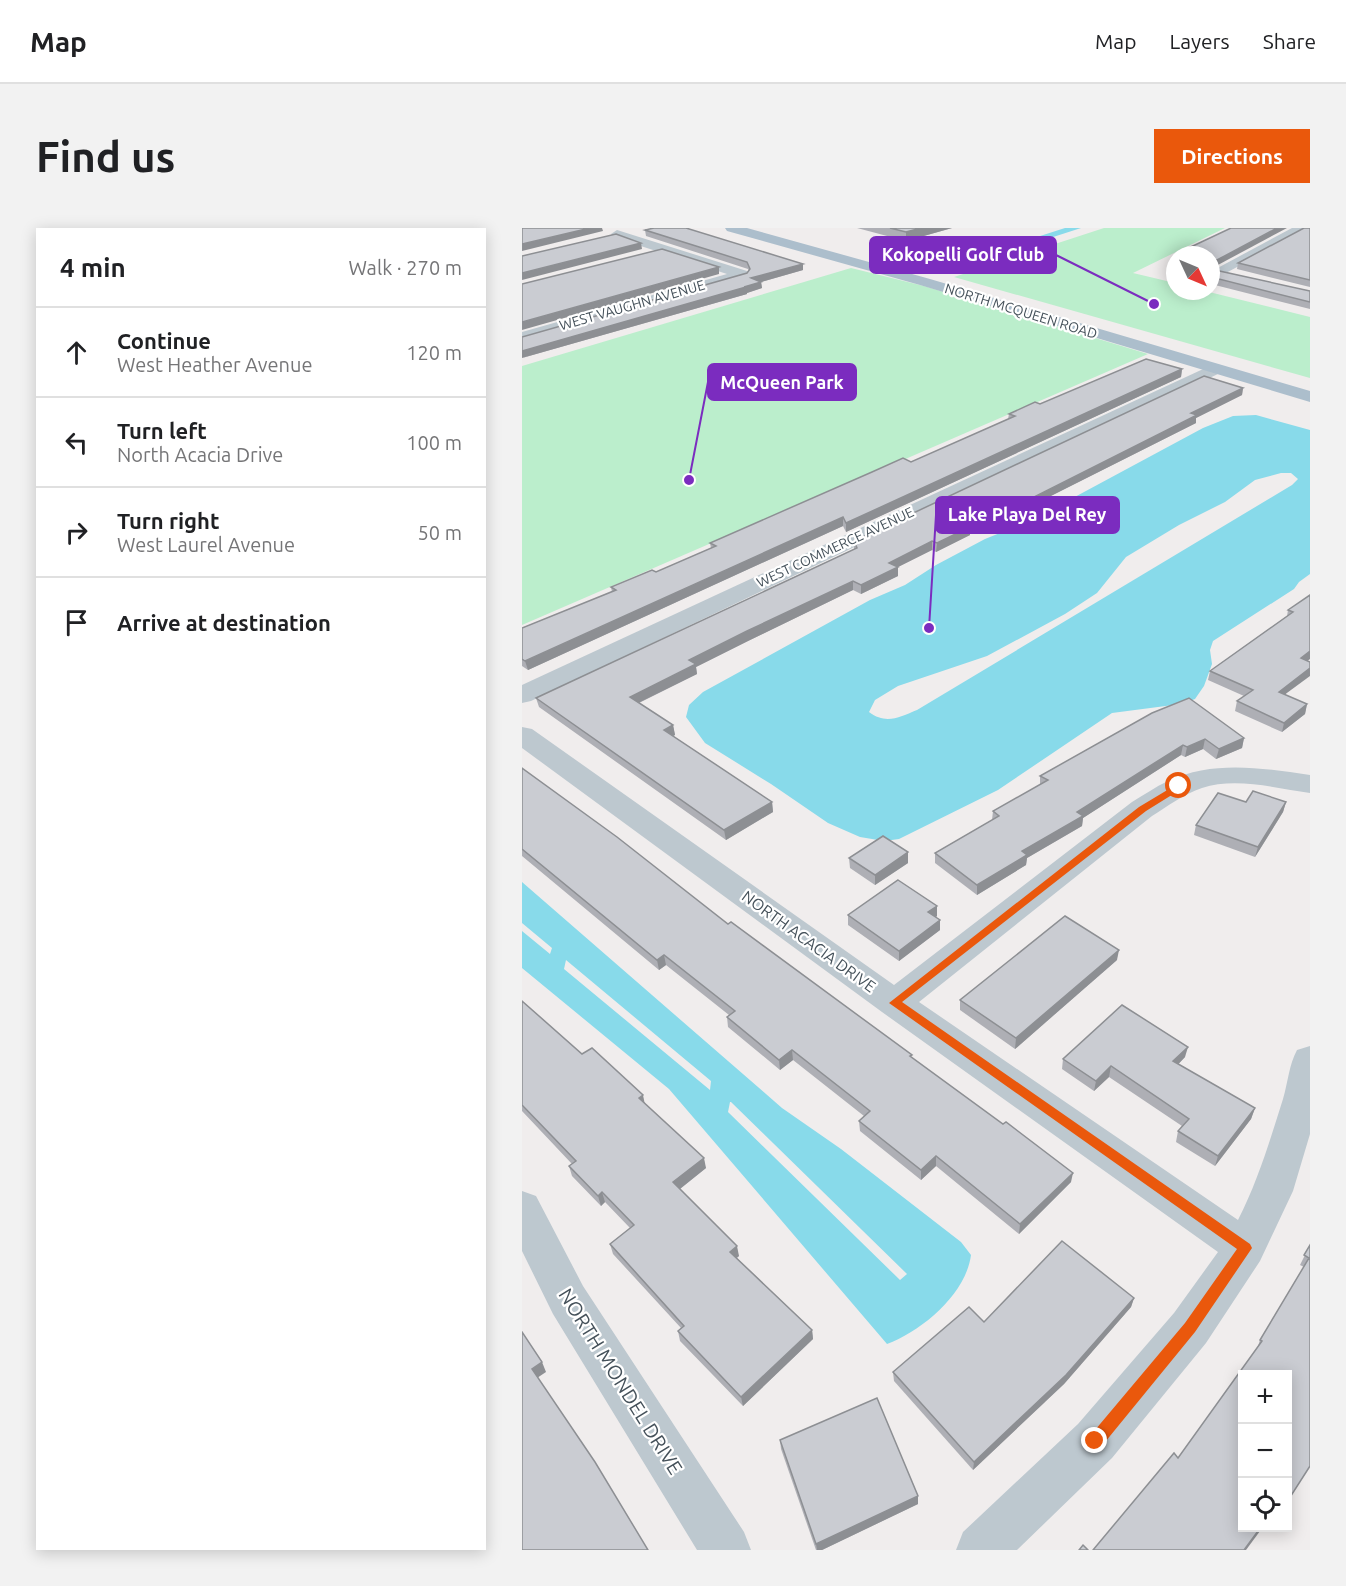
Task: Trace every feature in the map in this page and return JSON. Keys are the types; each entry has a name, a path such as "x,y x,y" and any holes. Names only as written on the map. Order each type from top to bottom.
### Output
{"main road":[{"name":"NORTH MCQUEEN ROAD","path":"732,228 918,280 1117,340 1206,372 1310,397"},
{"name":"NORTH MCQUEEN ROAD","path":"764,228 1310,384"},
{"path":"918,280 934,275"},
{"path":"1117,340 1134,333"}],"street":[{"path":"642,228 612,235 664,249"},
{"path":"1243,277 1219,271 1288,234 1304,228"},
{"path":"642,255 664,249"},
{"name":"WEST VAUGHN AVENUE","path":"522,336 742,274 664,249"},
{"name":"WEST COMMERCE AVENUE","path":"522,695 1206,372"},
{"name":"NORTH ACACIA DRIVE","path":"522,735 894,1003 1245,1248"},
{"path":"894,1003 1133,816 1179,786 1214,777 1244,776 1310,784"},
{"path":"981,1550 1095,1441 1190,1328 1245,1248 1274,1191 1303,1095 1310,1060"},
{"name":"NORTH MONDEL DRIVE","path":"522,1209 568,1300 726,1550"}],"green space":[{"path":"1104,228 1225,228 1188,246 1166,246 1166,257 1133,273 1166,281 1166,300 1220,300 1220,295 1310,317 1310,378 954,277"},
{"path":"851,268 924,286 1148,354 522,625 522,366"}],"water":[{"path":"1256,415 1310,430 1310,574 1294,589 1213,641 1210,650 1212,664 1204,686 1195,699 1181,704 1112,713 998,790 899,839 884,841 860,837 828,823 705,743 686,717 689,705 703,692 870,600 905,585 936,565 985,539 1032,520 1203,428 1233,416","holes":["1281,473 1291,473 1298,479 1292,485 917,710 887,719 869,712 875,700 898,686 987,656 1065,614 1097,593 1126,557 1179,525 1225,502 1255,480"]},
{"path":"522,882 782,1108 841,1149 961,1242 971,1255 961,1284 951,1297 928,1320 887,1344 669,1089 522,968 522,931 550,954 552,948 522,923","holes":["566,960 711,1081 710,1090 564,969","731,1102 907,1274 900,1280 728,1112"]}],"building":[{"path":"522,228 590,228 522,244"},
{"path":"686,228 803,264 751,278 761,282 744,287 746,287 522,351 522,337 747,273 750,269 747,262 645,230"},
{"path":"890,228 921,228 906,232"},
{"path":"1231,228 1277,228 1220,258 1220,246 1193,246"},
{"path":"1304,228 1310,228 1310,280 1238,263"},
{"path":"616,234 641,243 522,273 522,256"},
{"path":"662,249 719,267 522,322 522,284"},
{"path":"1220,271 1310,291 1310,302 1220,279"},
{"path":"1146,359 1182,369 846,523 843,517 525,661 522,659 522,628 616,590 611,587 652,570 656,572 716,546 710,543 903,458 911,462 1015,416 1009,414 1035,402 1040,404"},
{"path":"1204,376 1243,388 1191,413 1197,415 1016,506 1010,503 966,525 970,527 937,543 932,541 889,563 898,567 861,585 853,581 689,660 696,664 630,697 673,725 664,730 772,802 724,830 536,698 857,548 854,541"},
{"path":"1310,595 1310,651 1301,658 1310,662 1310,668 1279,692 1307,704 1284,723 1237,701 1253,690 1210,671 1293,612 1288,610"},
{"path":"1189,698 1244,738 1219,749 1205,739 1187,747 1183,745 1077,812 1083,816 1022,851 1027,855 977,885 935,853 999,816 993,811 1048,780 1040,776 1152,713"},
{"path":"522,768 617,837 728,924 731,922 912,1055 910,1056 1003,1124 1006,1122 1073,1173 1020,1224 936,1156 921,1170 859,1121 870,1111 792,1050 779,1060 727,1017 735,1011 664,955 657,960 522,849"},
{"path":"1253,791 1286,802 1258,847 1196,825 1218,793 1246,802"},
{"path":"883,836 908,852 875,875 849,858"},
{"path":"898,880 937,906 928,912 940,920 899,951 848,915"},
{"path":"1065,916 1119,950 1016,1038 960,1000"},
{"path":"522,1001 582,1054 592,1048 643,1095 639,1098 704,1158 673,1182 737,1246 730,1252 812,1330 741,1397 678,1331 684,1326 610,1244 634,1225 602,1192 598,1196 569,1166 576,1161 522,1105"},
{"path":"1122,1005 1188,1047 1173,1061 1255,1108 1218,1156 1178,1131 1189,1119 1111,1066 1096,1081 1063,1059"},
{"path":"1062,1241 1134,1298 1066,1375 974,1462 893,1372 969,1307 984,1322"},
{"path":"1310,1245 1310,1466 1292,1494 1292,1370 1241,1370 1262,1341 1260,1340 1309,1258 1304,1255"},
{"path":"522,1332 542,1362 532,1369 595,1462 648,1550 522,1550"},
{"path":"1238,1374 1238,1532 1257,1532 1244,1550 1093,1550 1174,1453 1178,1458"},
{"path":"877,1398 918,1496 816,1544 780,1440"}],"waterway":[{"path":"947,268 1076,228"}],"place":[{"name":"Kokopelli Golf Club","path":"1154,304"},
{"name":"McQueen Park","path":"689,480"},
{"name":"Lake Playa Del Rey","path":"929,628"}],"route":[{"path":"1095,1441 1190,1328 1245,1248 894,1003 1143,809 1179,786"}]}
